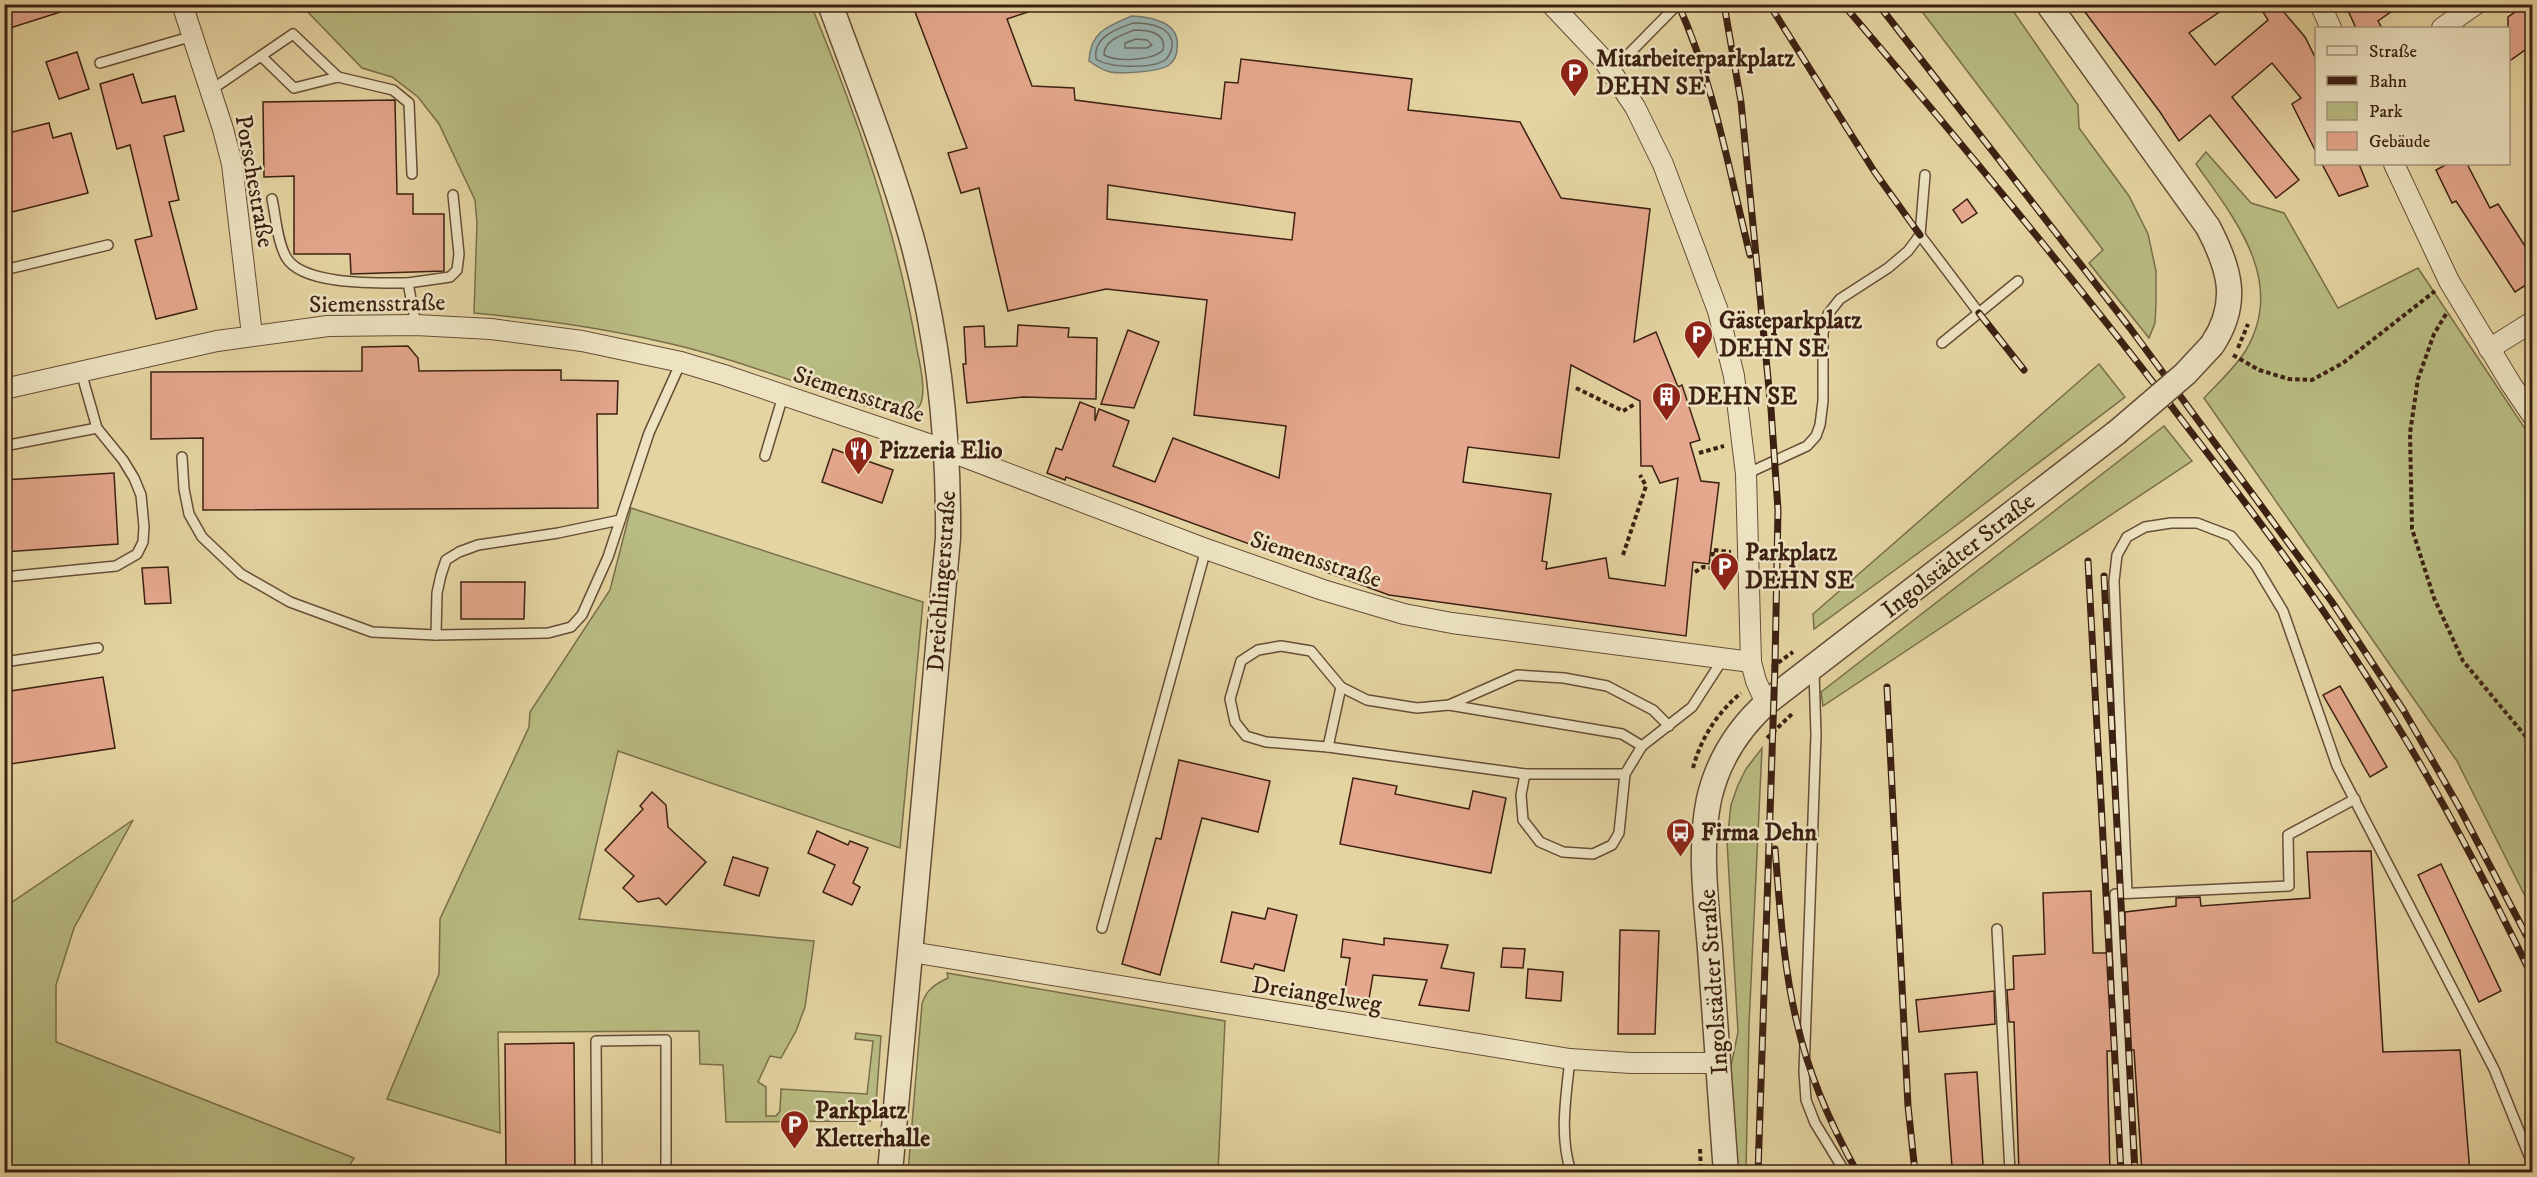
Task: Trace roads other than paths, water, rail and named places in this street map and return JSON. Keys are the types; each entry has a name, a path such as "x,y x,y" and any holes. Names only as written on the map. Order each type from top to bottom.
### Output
{"street":[{"name":"Porschestraße","path":"182,4 211,90 232,164 252,335"},
{"name":"Dreichlingerstraße","path":"830,4 891,169 911,238 938,376 946,450 948,538 890,1173"},
{"path":"1551,4 1579,31 1612,70 1635,107 1658,155 1718,311 1734,376 1746,474 1751,662 1756,681 1766,703"},
{"name":"Ingolstädter Straße","path":"1726,1173 1706,883 1707,813 1717,773 1732,742 1743,726 1766,703 2116,433 2185,374 2222,350 2229,305 2229,282 2220,250 2208,227 2048,4"},
{"path":"2320,4 2331,27"},
{"path":"2443,27 2476,4"},
{"path":"2394,165 2453,288 2532,415"},
{"path":"2489,349 2532,322"},
{"name":"Siemensstraße","path":"4,389 252,335 328,326 416,325 536,334 632,350 681,362 946,450 1206,549 1334,594 1404,614 1452,623 1751,662"},
{"name":"Dreiangelweg","path":"911,952 1569,1059 1642,1064 1718,1063"}],"lane":[{"path":"1612,70 1678,4"},
{"path":"211,90 293,34 338,77"},
{"path":"100,63 193,36"},
{"path":"261,56 294,88 338,77 393,90 409,103 412,174"},
{"path":"1746,474 1807,446 1816,436 1823,401 1823,333 1828,314 1840,299 1888,268 1908,251 1920,235 1925,175"},
{"path":"272,199 281,243 293,267 351,283 408,283 450,277 457,270 459,254 453,195"},
{"path":"1920,235 1979,313"},
{"path":"4,270 108,246"},
{"path":"1942,343 2018,281"},
{"path":"408,283 416,325"},
{"path":"182,457 184,489 189,514 202,537 241,574 290,602 372,632 436,635 538,633 571,627 582,615 608,557 649,433 681,362"},
{"path":"4,578 116,566 137,554 143,542 141,495 123,460 97,428 81,372"},
{"path":"765,456 783,396"},
{"path":"4,446 97,428"},
{"path":"436,635 437,593 446,560 452,556 478,545 558,533 620,520"},
{"path":"2127,892 2114,581 2117,555 2127,537 2145,527 2197,523 2231,536 2256,566 2283,611 2337,766 2494,1069 2532,1163"},
{"path":"1102,928 1206,549"},
{"path":"1625,774 1525,774 1328,747 1266,742 1246,736 1235,722 1230,699 1241,661 1258,650 1281,646 1311,651 1341,687 1367,700 1417,708 1449,705 1622,734 1642,746"},
{"path":"4,662 98,648"},
{"path":"1525,774 1521,795 1523,820 1540,842 1563,852 1593,854 1612,845 1619,834 1625,774 1642,746 1692,707 1724,659"},
{"path":"1814,665 1816,735 1804,1072 1806,1100 1815,1123 1845,1173"},
{"path":"1449,705 1517,675 1564,678 1607,686 1653,710 1669,726"},
{"path":"1328,747 1341,687"},
{"path":"2127,1173 2115,894 2289,886 2288,835 2355,799"},
{"path":"1996,929 2010,1173"},
{"path":"597,1173 596,1041 666,1040 666,1173"},
{"path":"1569,1059 1564,1116 1567,1159 1571,1173"}],"water":[{"path":"1132,16 1156,20 1170,27 1177,40 1177,51 1171,63 1149,71 1116,73 1104,70 1089,61 1093,43 1102,31"}],"railway":[{"path":"1678,4 1691,34 1711,96 1750,255"},
{"path":"1724,4 1741,102 1771,409 1778,510 1758,1172"},
{"path":"1769,4 1874,171 1920,235"},
{"path":"1843,4 2062,267 2215,463 2294,570 2369,679 2430,781 2532,976"},
{"path":"1878,4 2130,328 2332,602 2404,711 2458,805 2532,946"},
{"path":"1979,313 2024,370"},
{"path":"2088,561 2121,1172"},
{"path":"2104,576 2135,1172"},
{"path":"1887,687 1908,1106 1915,1172"},
{"path":"1775,849 1785,958 1802,1043 1822,1100 1857,1172"}],"place":[{"name":"Mitarbeiterparkplatz DEHN SE","path":"1575,98"},
{"name":"Gästeparkplatz DEHN SE","path":"1698,360"},
{"name":"DEHN SE","path":"1667,422"},
{"name":"Pizzeria Elio","path":"858,476"},
{"name":"Parkplatz DEHN SE","path":"1724,592"},
{"name":"Firma Dehn","path":"1680,858"},
{"name":"Parkplatz Kletterhalle","path":"794,1150"}]}
